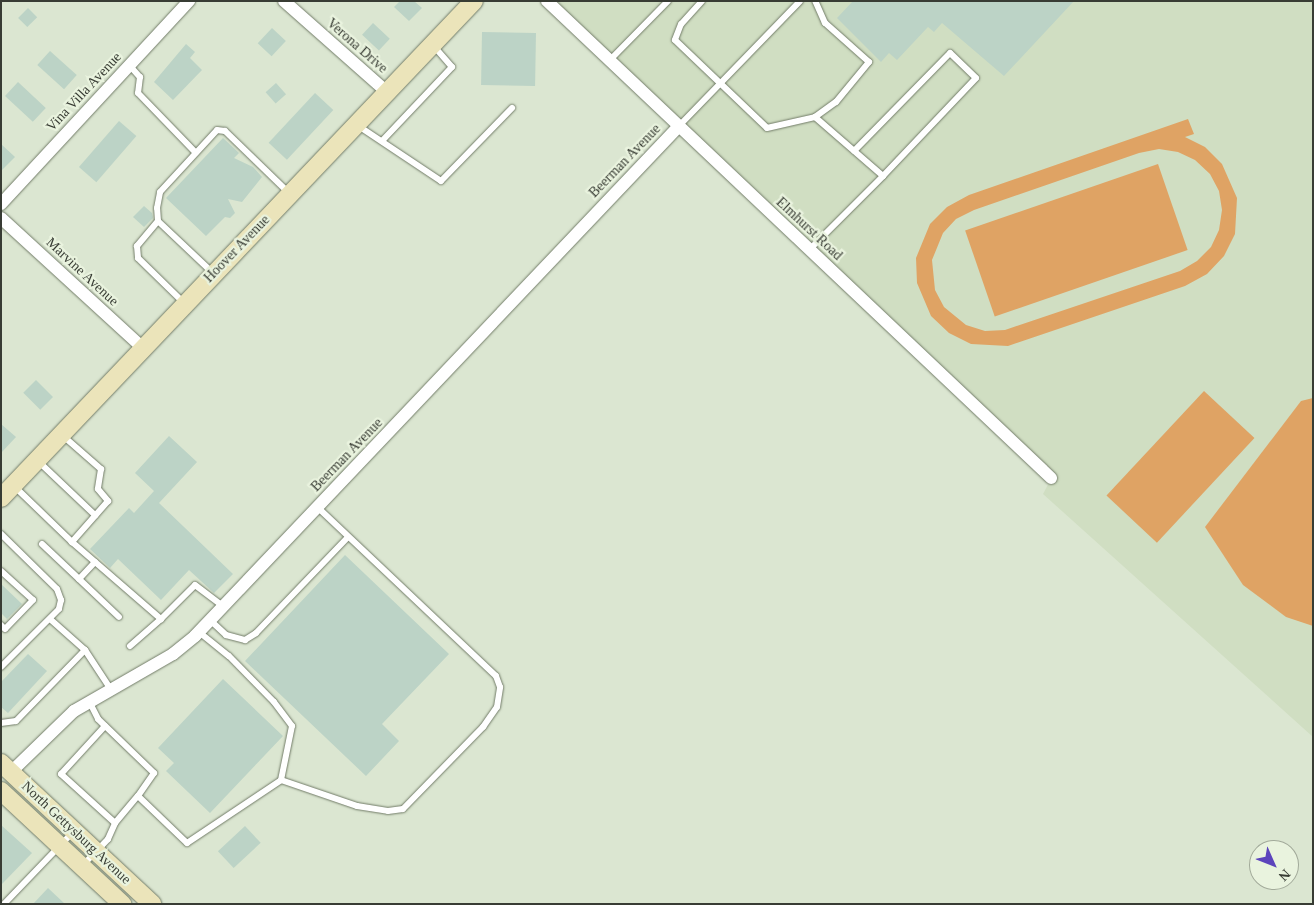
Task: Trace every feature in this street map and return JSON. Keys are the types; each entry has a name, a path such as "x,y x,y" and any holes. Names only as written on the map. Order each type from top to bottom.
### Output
{"street":[{"name":"Vina Villa Avenue","path":"1,204 189,1"},
{"name":"Verona Drive","path":"284,1 387,92"},
{"name":"Hoover Avenue","path":"7,492 474,1"},
{"name":"Elmhurst Road","path":"547,1 1051,478"},
{"name":"Beerman Avenue","path":"6,767 89,701 173,654 199,632 678,127"},
{"name":"Marvine Avenue","path":"1,218 143,348"},
{"name":"North Gettysburg Avenue","path":"6,767 152,904"},
{"name":"North Gettysburg Avenue","path":"1,791 122,904"}],"lane":[{"path":"609,61 668,1"},
{"path":"702,1 681,24 675,40 767,128 815,117 836,102 869,62 825,23 814,1"},
{"path":"678,127 721,85 800,1"},
{"path":"382,141 452,67 433,44"},
{"path":"809,250 883,176 976,78 950,53 854,151"},
{"path":"130,66 140,77 138,93 196,153"},
{"path":"356,125 441,181 512,108"},
{"path":"815,117 883,176"},
{"path":"185,304 138,258 137,246 158,220 160,192 217,130 225,131 290,194"},
{"path":"158,220 214,274"},
{"path":"61,434 101,469 98,489 108,501 72,542"},
{"path":"37,460 95,515"},
{"path":"7,492 72,542 161,619"},
{"path":"282,780 357,806 388,811 403,809 483,727 499,700 500,688 496,676 317,508"},
{"path":"1,534 58,589 61,600 59,609 1,667"},
{"path":"210,620 226,635 245,640 256,633 348,537"},
{"path":"42,544 119,617"},
{"path":"79,579 95,562"},
{"path":"1,570 32,600 5,629 1,625"},
{"path":"130,646 161,619 195,584 223,606"},
{"path":"50,619 85,650 110,688"},
{"path":"138,796 187,843 282,780 292,726 274,702 229,656 199,632"},
{"path":"1,723 16,721 85,650"},
{"path":"82,866 108,838 116,824 154,773 105,726 89,701"},
{"path":"105,726 61,774 116,824"},
{"path":"4,904 74,831"}],"shaded area":[{"path":"547,1 1313,1 1313,737 1043,494 1051,479"},
{"path":"1188,119 1194,134 1185,137 1205,147 1222,164 1237,198 1235,234 1224,256 1207,274 1185,286 1008,346 971,344 949,333 931,316 917,283 916,258 930,224 947,207 969,195","holes":["1159,149 1178,152 1195,160 1210,174 1219,191 1222,210 1219,230 1211,247 1197,261 1180,271 1005,330 985,331 966,325 944,307 935,290 932,260 943,233 956,219 974,210 1139,153"]},
{"path":"1158,164 1188,250 995,316 965,230"},
{"path":"1204,391 1254,438 1157,543 1106,496"},
{"path":"1313,398 1313,626 1286,617 1243,585 1205,527 1301,401"}],"building":[{"path":"400,1 414,1 422,8 409,21 394,7"},
{"path":"853,1 1074,1 1004,76 942,23 934,32 928,27 897,60 889,53 881,62 837,18"},
{"path":"28,8 37,17 27,27 18,18"},
{"path":"373,23 390,39 379,50 362,35"},
{"path":"272,28 286,41 272,56 258,43"},
{"path":"482,32 536,33 535,86 481,85"},
{"path":"186,44 195,52 190,58 202,70 173,100 154,82"},
{"path":"50,51 77,75 64,89 37,65"},
{"path":"18,82 46,108 33,122 5,96"},
{"path":"276,83 286,94 276,104 266,92"},
{"path":"315,93 333,110 287,160 269,143"},
{"path":"119,121 136,136 96,182 79,167"},
{"path":"223,138 239,153 234,158 253,167 262,177 242,202 228,199 235,213 230,218 225,217 206,236 166,198"},
{"path":"1,144 15,157 1,171"},
{"path":"144,206 152,213 153,218 144,227 133,217"},
{"path":"36,380 53,397 40,410 23,393"},
{"path":"1,424 16,437 1,453"},
{"path":"169,436 197,462 159,503 233,574 214,593 189,570 161,600 118,559 110,568 90,549 129,508 134,513 154,491 135,473"},
{"path":"345,555 449,654 382,724 399,741 366,776 245,661"},
{"path":"1,584 22,604 7,619 1,613"},
{"path":"28,654 47,671 8,713 1,707 1,682"},
{"path":"223,679 283,736 210,813 166,771 174,763 158,748"},
{"path":"1,825 32,853 1,885"},
{"path":"245,826 261,843 234,868 218,851"},
{"path":"48,888 65,904 33,904"}]}
